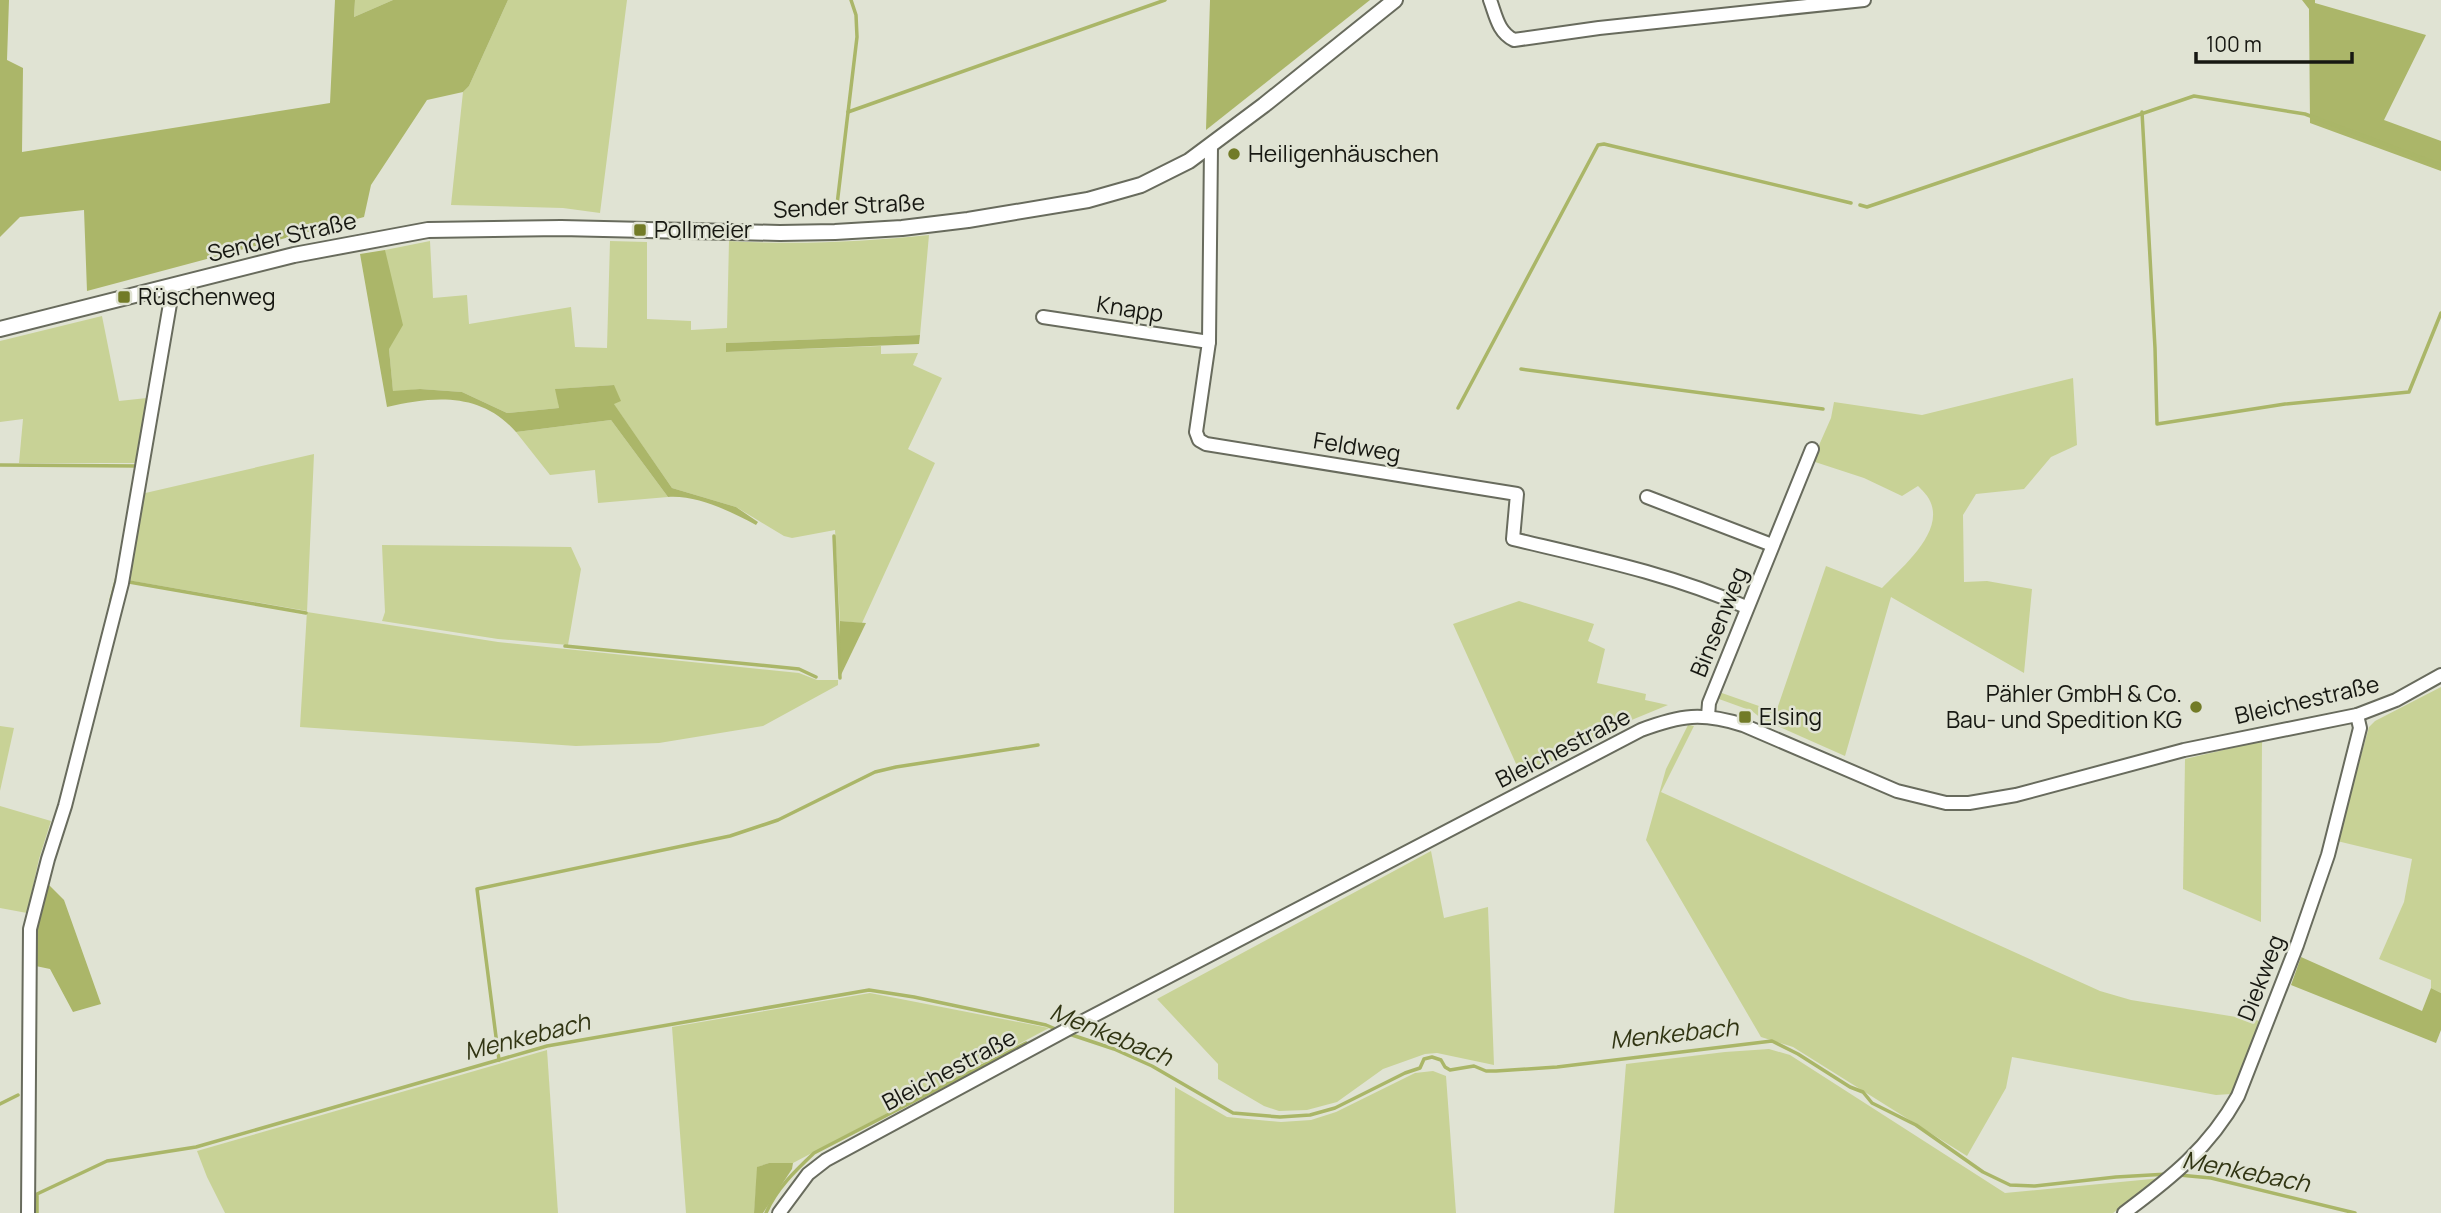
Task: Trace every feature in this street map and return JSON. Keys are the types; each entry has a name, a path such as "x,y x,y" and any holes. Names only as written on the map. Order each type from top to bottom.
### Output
{"main road":[{"name":"Sender Straße","path":"0,329 294,256 384,237 448,228 779,233 902,228 1088,200 1141,185 1189,161 1395,0"}],"street":[{"path":"1490,0 1504,35 1514,40 1599,28 1864,0"},
{"name":"Feldweg","path":"1211,146 1209,342 1196,432 1199,440 1206,444 1517,494 1513,539 1672,578 1746,607"},
{"path":"28,1213 30,929 79,753 122,583 169,311 170,287"},
{"name":"Knapp","path":"1043,317 1209,342"},
{"name":"Binsenweg","path":"1708,716 1709,703 1746,607 1812,449"},
{"name":"Binsenweg","path":"1647,497 1772,545"},
{"name":"Bleichestraße","path":"779,1213 807,1174 826,1160 1070,1028 1641,730 1662,722 1708,716 1743,725 1897,791 1920,798 1958,803 1989,801 2184,750 2357,715 2396,700 2441,676"},
{"name":"Diekweg","path":"2124,1213 2182,1168 2207,1141 2238,1096 2297,945 2328,855 2360,728 2357,715"}],"green space":[{"path":"0,0 9,0 7,60 23,68 22,152 330,103 335,0 355,0 354,17 393,0 508,0 469,86 463,92 427,100 371,185 364,217 87,291 84,210 20,217 0,237"},
{"path":"355,0 393,0 354,17"},
{"path":"508,0 627,0 600,213 563,208 451,205 463,92 469,86"},
{"path":"1210,0 1370,0 1206,130"},
{"path":"2302,0 2315,0 2315,3 2426,35 2384,120 2441,141 2441,171 2310,123 2309,9"},
{"path":"929,235 920,335 726,343 726,352 881,346 881,354 918,353 913,365 942,378 908,449 935,463 862,623 840,621 835,530 792,538 784,536 736,507 672,488 613,403 614,385 556,389 559,408 507,413 462,392 420,389 393,392 385,250 430,241 433,298 467,295 469,324 571,307 575,347 607,348 610,241 647,242 647,319 691,321 691,330 727,328 729,241 829,242"},
{"path":"385,250 403,325 389,349 393,391 420,389 462,392 507,413 559,408 555,389 614,385 621,401 614,404 672,488 736,507 758,522 756,525 702,501 668,497 611,420 516,432 488,410 456,400 422,401 387,407 360,254"},
{"path":"102,316 119,401 147,398 138,463 19,463 23,419 0,422 0,341"},
{"path":"920,335 919,344 726,352 726,343"},
{"path":"2073,378 2077,445 2051,457 2024,489 1976,494 1963,515 1964,582 1987,581 2032,589 2024,673 1891,597 1845,756 1762,719 1752,711 1719,699 1719,692 1776,712 1826,566 1882,588 1919,548 1932,524 1933,511 1929,499 1918,486 1902,496 1864,478 1812,461 1831,418 1834,402 1922,415"},
{"path":"611,420 668,497 598,503 595,470 550,475 516,432"},
{"path":"314,454 307,612 498,642 799,673 817,680 838,680 838,685 763,726 659,743 576,746 300,727 307,611 127,580 141,494"},
{"path":"382,545 571,547 581,569 568,645 498,639 382,621 385,612"},
{"path":"1519,601 1594,624 1588,641 1605,649 1597,683 1646,694 1645,700 1668,705 1634,719 1522,777 1453,624"},
{"path":"840,621 866,623 840,677"},
{"path":"2441,687 2441,993 2431,988 2431,980 2379,959 2404,902 2412,859 2337,841 2369,727 2375,721"},
{"path":"1688,725 1694,726 1661,792 2100,991 2131,1000 2261,1021 2231,1094 2216,1095 2012,1057 2006,1088 1967,1156 1793,1047 1761,1037 1646,840 1666,769"},
{"path":"0,726 14,728 0,791"},
{"path":"2262,741 2261,922 2183,889 2185,759"},
{"path":"0,806 51,821 27,913 0,908"},
{"path":"1431,851 1444,918 1488,907 1494,1065 1437,1053 1425,1054 1383,1069 1337,1102 1307,1110 1279,1111 1264,1106 1218,1079 1218,1064 1157,999"},
{"path":"46,882 64,900 101,1004 73,1012 50,969 31,965 32,928"},
{"path":"2301,957 2422,1011 2431,988 2441,993 2441,1030 2436,1043 2291,985"},
{"path":"870,993 1049,1028 793,1163 769,1163 758,1167 754,1213 686,1213 672,1027"},
{"path":"1769,1049 1790,1055 2005,1193 2162,1178 2113,1213 1614,1213 1626,1064"},
{"path":"547,1050 558,1213 225,1213 197,1151"},
{"path":"1433,1071 1446,1076 1456,1213 1174,1213 1175,1087 1227,1117 1281,1122 1311,1120 1336,1112 1415,1073"},
{"path":"769,1163 793,1163 792,1169 763,1213 754,1213 757,1167"}],"waterway":[{"path":"836,213 857,37 856,15 851,0"},
{"path":"848,112 1165,0"},
{"path":"1860,205 1867,207 2194,96 2305,114 2441,165"},
{"path":"2142,112 2157,424 2285,404 2409,392 2441,313"},
{"path":"1458,408 1598,145 1604,144 1851,203"},
{"path":"1521,369 1823,409"},
{"path":"0,465 137,466"},
{"path":"834,536 840,678"},
{"path":"111,600 117,577"},
{"path":"129,582 306,613"},
{"path":"565,646 799,669 816,677"},
{"path":"499,1060 477,889 730,836 778,820 875,772 1038,745"},
{"name":"Menkebach","path":"37,1213 37,1194 107,1161 196,1147 547,1046 869,990 914,997 1046,1025 1058,1030"},
{"name":"Menkebach","path":"1069,1034 1114,1049 1152,1066 1233,1113 1280,1117 1310,1115 1335,1108 1420,1068 1424,1059 1432,1057 1441,1060 1450,1070 1474,1066 1486,1071 1496,1071 1557,1067 1772,1041 1863,1092 1872,1103 1916,1125 1983,1172 2010,1185 2035,1186 2168,1174"},
{"path":"766,1213 781,1188 814,1153 1026,1043"},
{"path":"0,1104 18,1095"},
{"name":"Menkebach","path":"2179,1175 2211,1178 2355,1213"}],"place":[{"name":"Heiligenhäuschen","path":"1234,154"},
{"name":"Pollmeier","path":"640,230"},
{"name":"Rüschenweg","path":"124,297"},
{"name":"Pähler GmbH & Co. Bau- und Spedition KG","path":"2196,707"},
{"name":"Elsing","path":"1745,717"}]}
